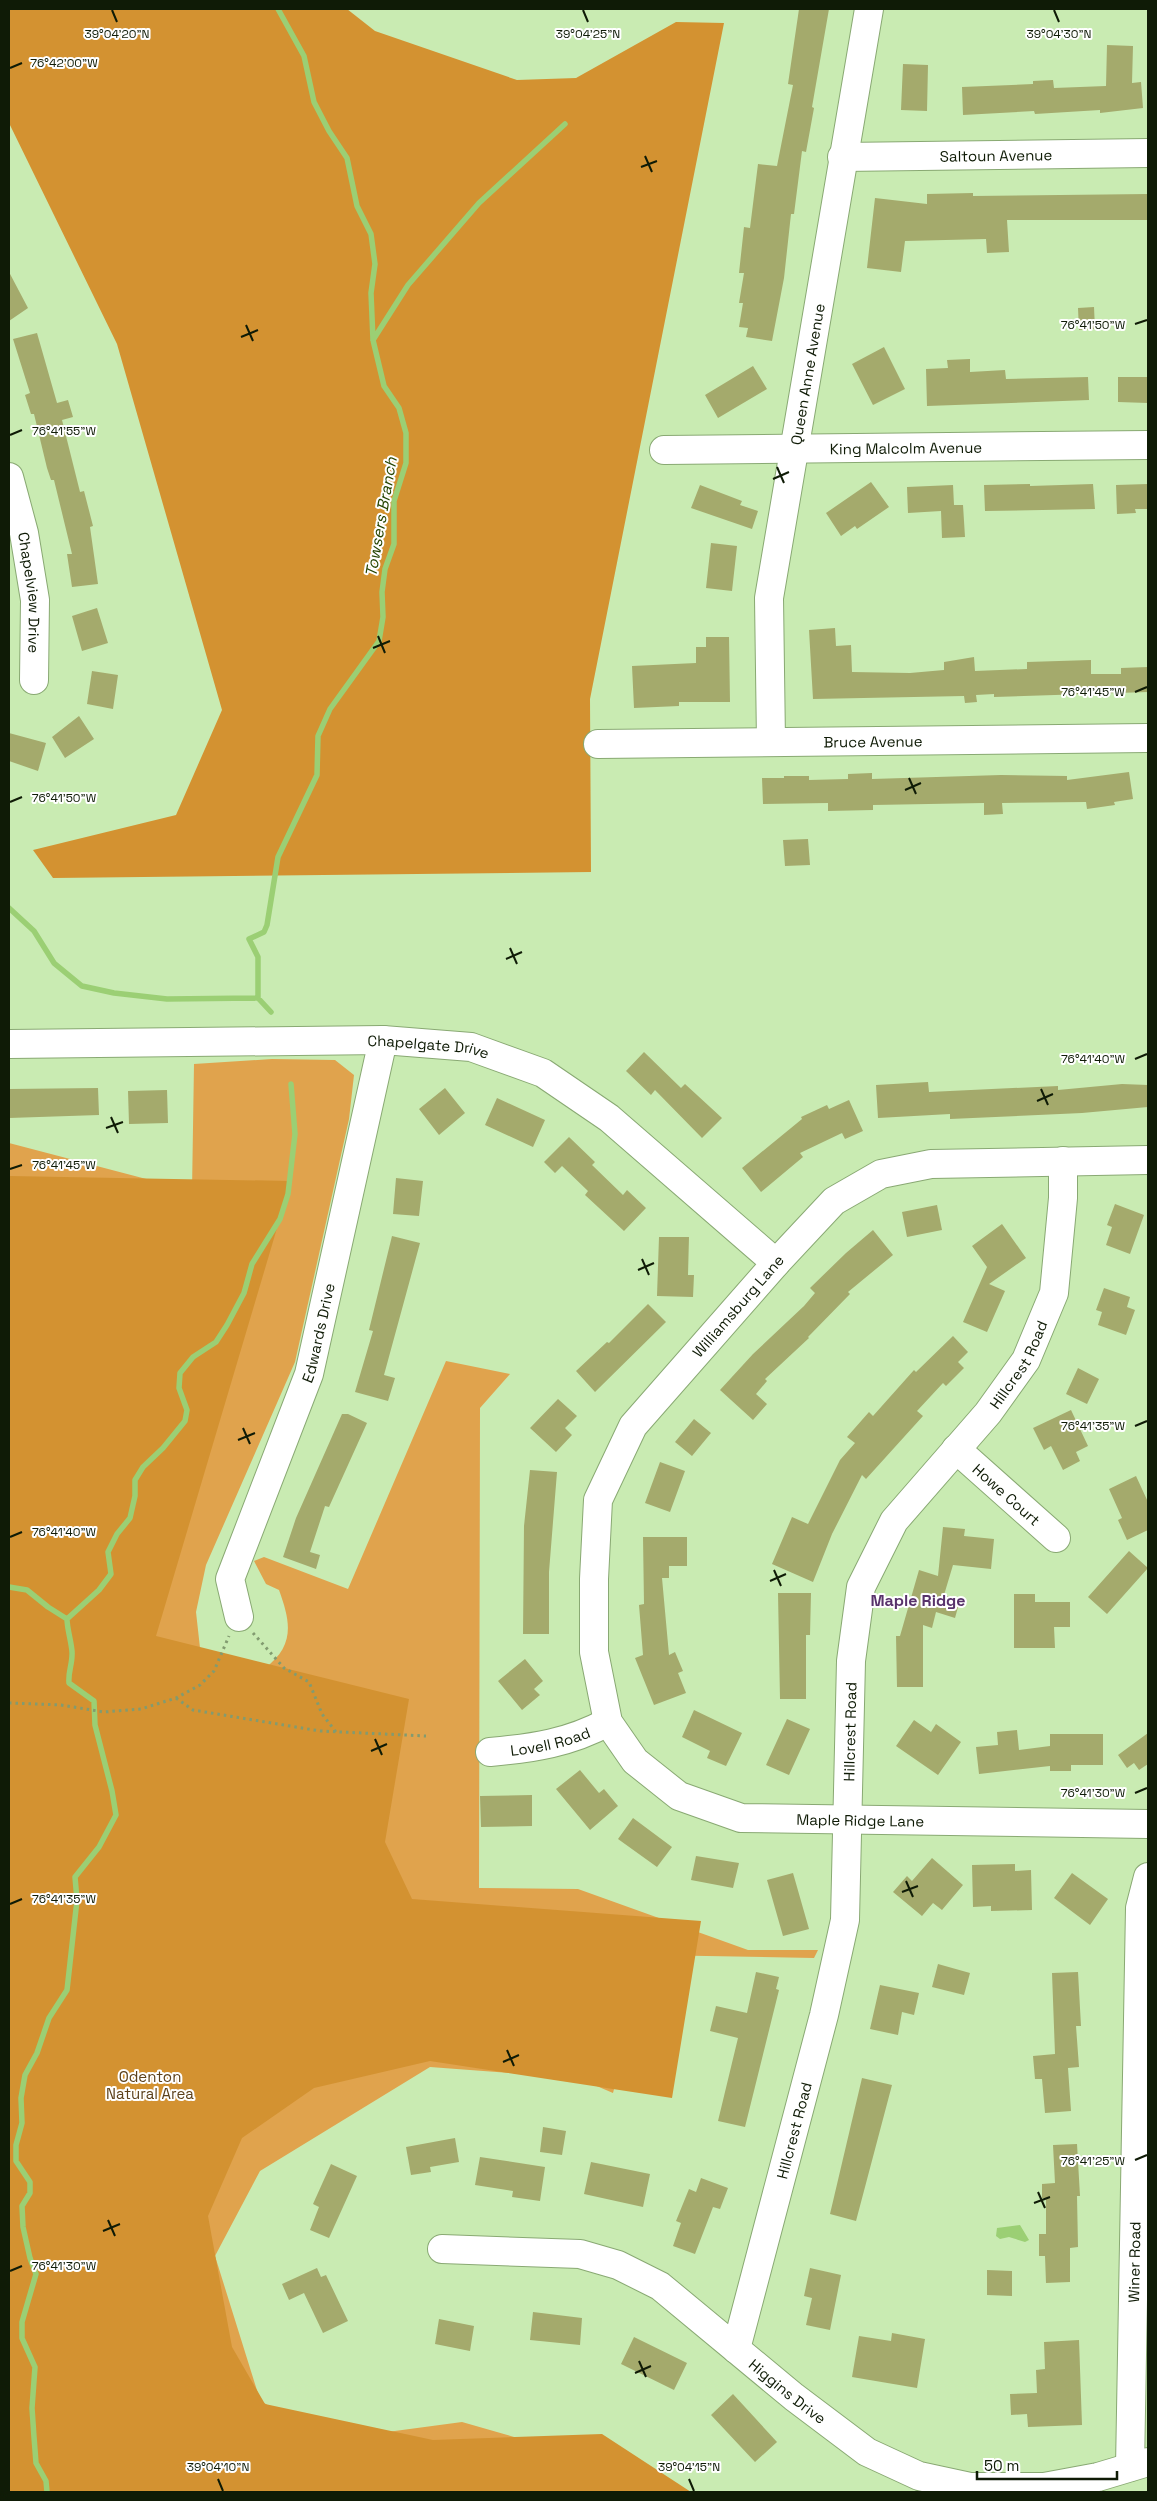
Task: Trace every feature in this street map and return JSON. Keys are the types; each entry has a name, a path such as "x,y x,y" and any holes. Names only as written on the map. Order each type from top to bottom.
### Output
{"street":[{"name":"Queen Anne Avenue","path":"771,742 769,598 842,157 869,9"},
{"name":"Saltoun Avenue","path":"842,157 1148,153"},
{"name":"King Malcolm Avenue","path":"664,450 794,450 1148,444"},
{"name":"Chapelview Drive","path":"9,477 24,533 35,600 34,680"},
{"name":"Bruce Avenue","path":"598,744 1148,738"},
{"name":"Chapelgate Drive","path":"9,1044 383,1040 471,1047 543,1073 609,1118 776,1263"},
{"name":"Edwards Drive","path":"238,1616 230,1579 309,1374 383,1040"},
{"name":"Williamsburg Lane","path":"608,1722 594,1652 594,1580 598,1500 633,1426 776,1263 834,1201 881,1174 931,1164 1148,1160"},
{"name":"Hillcrest Road","path":"736,2349 824,2015 845,1920 849,1819 851,1661 861,1587 894,1520 988,1413 1026,1360 1054,1293 1063,1198 1063,1161"},
{"name":"Howe Court","path":"956,1450 1056,1538"},
{"name":"Lovell Road","path":"490,1752 535,1748 584,1735 608,1722"},
{"name":"Maple Ridge Lane","path":"608,1722 635,1761 679,1796 741,1818 1148,1824"},
{"name":"Winer Road","path":"1139,2465 1140,1908 1148,1878"},
{"name":"Higgins Drive","path":"442,2249 580,2254 618,2265 660,2286 736,2349 867,2452 919,2476 970,2487 1044,2487 1098,2477 1139,2465"}],"path":[{"path":"9,1703 61,1706 104,1712 141,1709 176,1698 200,1685 214,1671 238,1616 284,1668 310,1682 322,1714 336,1732"},
{"path":"176,1698 193,1710 336,1732 426,1736"}],"green space":[{"path":"9,9 347,9 375,31 517,80 576,78 676,22 724,23 590,699 591,872 53,878 33,850 176,815 222,710 117,344 9,123"},
{"name":"Odenton Natural Area","path":"272,1059 335,1060 354,1075 349,1119 295,1362 206,1565 196,1612 200,1648 264,1669 281,1652 286,1643 288,1623 279,1590 266,1584 254,1561 264,1557 348,1589 446,1361 510,1374 480,1408 479,1888 578,1889 748,1950 818,1950 814,1958 649,1955 613,2093 578,2078 430,2067 260,2171 215,2256 260,2400 320,2441 462,2422 656,2478 9,2492 9,1143 192,1191 194,1064"},
{"name":"Odenton Natural Area","path":"9,1176 291,1181 156,1636 409,1699 385,1842 412,1899 701,1921 672,2098 430,2061 314,2088 242,2138 208,2216 232,2347 265,2404 433,2440 602,2434 691,2492 9,2492"}],"shaded area":[{"path":"1020,2225 1029,2240 1025,2242 1009,2237 1000,2239 996,2236 997,2228"}],"building":[{"path":"799,9 829,9 806,152 802,151 794,214 791,214 784,278 772,341 746,337 748,328 739,327 743,303 739,303 744,273 739,273 744,227 750,228 758,164 777,166 793,85 788,84"},
{"path":"1107,45 1133,46 1132,83 1141,82 1143,108 1100,113 1100,110 1035,114 1034,111 963,115 962,87 1033,84 1033,81 1053,80 1054,88 1106,86"},
{"path":"903,64 928,65 927,111 901,110"},
{"path":"973,193 973,196 1148,194 1148,220 1007,220 1009,252 987,253 986,239 905,241 901,272 867,268 875,198 927,204 927,194"},
{"path":"9,272 28,308 9,321"},
{"path":"1094,307 1095,329 1079,330 1078,308"},
{"path":"37,333 57,403 68,400 73,417 62,420 80,492 84,491 93,526 90,527 98,584 72,587 67,554 72,554 54,480 51,480 34,414 31,414 25,395 30,393 13,339"},
{"path":"884,347 905,389 873,405 852,364"},
{"path":"970,359 970,372 1005,370 1006,379 1088,377 1089,400 927,406 926,369 948,368 947,360"},
{"path":"753,366 767,389 718,418 705,395"},
{"path":"1118,377 1148,377 1148,403 1118,402"},
{"path":"871,482 889,507 857,529 855,526 841,536 826,513"},
{"path":"1030,484 1030,486 1093,484 1095,509 985,511 984,485"},
{"path":"1148,484 1148,509 1135,509 1136,513 1117,514 1116,485"},
{"path":"700,485 742,501 740,505 758,511 752,529 691,508"},
{"path":"953,485 954,505 963,505 965,537 942,538 941,511 908,513 907,487"},
{"path":"711,543 737,546 732,591 706,588"},
{"path":"97,608 108,643 82,651 72,616"},
{"path":"835,628 836,646 851,645 852,672 910,673 944,670 944,662 974,657 975,671 1027,669 1027,662 1091,660 1091,674 1121,674 1121,668 1148,667 1148,692 994,697 994,694 976,695 977,702 965,703 964,696 813,699 809,630"},
{"path":"706,637 729,637 730,702 679,702 679,706 634,708 632,666 696,663 696,647 706,647"},
{"path":"92,671 118,675 113,709 87,704"},
{"path":"79,716 94,739 65,758 52,737"},
{"path":"9,733 46,743 38,771 9,761"},
{"path":"1129,772 1133,799 1114,802 1115,805 1087,809 1086,802 1002,803 1003,814 984,815 984,803 873,805 873,810 828,811 828,803 763,804 762,778 784,778 784,776 809,776 809,780 848,779 848,774 872,773 872,779 1001,775 1067,776 1067,780"},
{"path":"808,839 810,865 785,866 783,840"},
{"path":"644,1052 681,1088 685,1084 722,1118 702,1138 655,1090 651,1095 626,1071"},
{"path":"928,1082 929,1092 1058,1086 1058,1090 1122,1084 1148,1085 1148,1107 1082,1113 950,1119 950,1114 878,1118 876,1085"},
{"path":"98,1088 99,1115 9,1118 9,1089"},
{"path":"445,1088 465,1113 439,1135 419,1109"},
{"path":"167,1090 168,1123 129,1124 128,1091"},
{"path":"497,1098 545,1120 533,1147 485,1125"},
{"path":"849,1100 863,1131 845,1139 842,1133 800,1153 803,1157 761,1192 742,1168 802,1119 801,1117 827,1105 829,1109"},
{"path":"569,1137 595,1162 592,1165 623,1195 627,1190 646,1208 624,1231 585,1195 588,1191 562,1166 555,1173 544,1162"},
{"path":"396,1178 423,1181 419,1216 393,1214"},
{"path":"1115,1204 1144,1215 1130,1254 1106,1245 1112,1227 1107,1225"},
{"path":"937,1205 942,1230 907,1237 902,1212"},
{"path":"1002,1224 1026,1258 989,1284 1005,1291 987,1332 963,1322 987,1267 972,1246"},
{"path":"873,1230 893,1255 848,1292 850,1294 809,1338 765,1379 767,1381 756,1394 767,1404 753,1420 720,1390 753,1354 804,1306 815,1293 810,1288"},
{"path":"392,1236 420,1243 384,1375 395,1378 388,1401 355,1392 373,1331 369,1330"},
{"path":"659,1237 689,1237 688,1275 694,1275 693,1297 657,1296"},
{"path":"1104,1288 1130,1297 1127,1307 1135,1310 1126,1335 1098,1325 1102,1312 1096,1310"},
{"path":"648,1304 666,1322 595,1392 576,1371 607,1342 609,1343"},
{"path":"953,1336 968,1352 958,1362 964,1368 946,1386 943,1383 917,1411 923,1416 866,1479 862,1475 832,1534 813,1582 772,1564 792,1517 808,1524 840,1460 855,1443 847,1437 869,1412 873,1416 914,1370 916,1372"},
{"path":"1078,1368 1099,1379 1087,1404 1066,1394"},
{"path":"558,1399 577,1416 565,1428 572,1435 556,1452 530,1428"},
{"path":"1071,1410 1088,1446 1076,1452 1080,1461 1063,1470 1051,1446 1044,1450 1033,1428"},
{"path":"342,1414 348,1414 367,1423 329,1507 325,1506 310,1552 320,1555 316,1569 283,1557 296,1518"},
{"path":"694,1419 711,1433 692,1456 675,1442"},
{"path":"660,1462 685,1471 670,1512 645,1503"},
{"path":"530,1470 557,1472 549,1572 549,1634 523,1634 524,1526"},
{"path":"1136,1476 1148,1502 1148,1530 1127,1540 1118,1520 1122,1518 1109,1489"},
{"path":"943,1527 965,1529 964,1536 994,1539 991,1569 953,1565 944,1595 960,1600 955,1618 936,1612 932,1628 923,1625 923,1687 897,1687 896,1636 900,1636 919,1570 938,1576"},
{"path":"643,1537 687,1537 687,1566 669,1566 669,1578 662,1578 669,1655 675,1652 683,1671 678,1673 686,1693 654,1705 635,1658 643,1655 639,1605 644,1604"},
{"path":"1129,1551 1148,1568 1107,1614 1088,1597"},
{"path":"778,1593 811,1593 810,1635 806,1635 806,1699 780,1699"},
{"path":"1014,1594 1035,1594 1035,1602 1070,1602 1070,1627 1054,1627 1055,1648 1014,1648"},
{"path":"525,1659 543,1681 534,1689 540,1695 522,1710 498,1681"},
{"path":"694,1710 742,1733 726,1766 707,1758 710,1751 682,1737"},
{"path":"787,1719 810,1729 789,1775 766,1765"},
{"path":"914,1720 931,1732 936,1724 961,1742 938,1775 896,1746"},
{"path":"1017,1730 1019,1750 1050,1746 1050,1734 1103,1734 1103,1765 1071,1765 1071,1771 1050,1771 1050,1766 979,1774 976,1747 998,1745 997,1732"},
{"path":"1148,1733 1148,1764 1139,1770 1134,1763 1127,1768 1118,1755"},
{"path":"580,1770 599,1793 604,1789 618,1806 590,1830 556,1789"},
{"path":"532,1795 532,1826 481,1827 480,1796"},
{"path":"633,1818 672,1847 657,1867 618,1839"},
{"path":"696,1856 739,1863 733,1888 691,1880"},
{"path":"932,1858 963,1885 942,1910 933,1903 922,1916 893,1892 907,1876 912,1881"},
{"path":"1015,1864 1015,1871 1031,1870 1032,1910 991,1911 991,1906 973,1907 972,1865"},
{"path":"793,1873 809,1929 783,1936 767,1880"},
{"path":"1072,1873 1108,1899 1090,1925 1054,1898"},
{"path":"938,1964 970,1973 964,1995 932,1987"},
{"path":"756,1972 779,1977 776,1989 779,1990 745,2127 718,2121 738,2038 710,2031 716,2006 747,2013"},
{"path":"1078,1972 1081,2026 1076,2026 1079,2067 1068,2068 1071,2111 1045,2113 1042,2079 1035,2079 1033,2056 1055,2054 1052,1973"},
{"path":"880,1985 919,1993 914,2015 902,2012 898,2035 870,2029"},
{"path":"862,2078 892,2085 856,2221 830,2214"},
{"path":"543,2127 566,2131 562,2155 540,2152"},
{"path":"455,2138 459,2162 430,2167 431,2172 411,2175 406,2147"},
{"path":"1077,2144 1080,2196 1077,2196 1078,2247 1070,2248 1070,2282 1046,2283 1045,2256 1039,2256 1039,2234 1046,2234 1046,2198 1042,2198 1042,2184 1055,2183 1053,2145"},
{"path":"480,2157 545,2167 540,2201 512,2197 513,2191 475,2185"},
{"path":"591,2162 650,2174 643,2207 584,2194"},
{"path":"331,2164 357,2176 329,2238 310,2230 319,2207 313,2204"},
{"path":"701,2178 728,2188 720,2209 713,2207 695,2254 673,2246 681,2223 676,2221 689,2189 696,2192"},
{"path":"317,2268 321,2277 326,2275 348,2321 323,2333 304,2293 289,2300 282,2284"},
{"path":"810,2268 841,2275 830,2330 806,2325 812,2298 804,2296"},
{"path":"987,2270 1012,2271 1012,2296 987,2295"},
{"path":"533,2312 582,2318 580,2345 530,2340"},
{"path":"439,2319 474,2326 470,2351 435,2344"},
{"path":"892,2333 925,2339 917,2388 852,2377 859,2336 891,2341"},
{"path":"634,2337 687,2363 674,2390 621,2364"},
{"path":"1079,2340 1082,2425 1028,2427 1027,2414 1011,2415 1010,2394 1037,2393 1036,2370 1045,2369 1044,2342"},
{"path":"733,2394 777,2442 755,2462 711,2415"}],"waterway":[{"name":"Towsers Branch","path":"271,1012 258,998 258,957 249,939 264,932 267,925 278,857 317,775 318,736 330,709 379,641 383,617 382,592 385,569 394,544 394,501 406,463 406,433 399,408 384,386 373,340 371,293 375,264 371,234 357,206 347,158 329,131 314,102 304,56 278,9"},
{"path":"373,340 408,285 479,203 565,124"},
{"path":"9,908 34,931 54,963 82,986 114,993 167,999 258,998"},
{"name":"Towsers Branch","path":"47,2492 46,2481 36,2463 32,2408 35,2367 22,2338 22,2322 36,2274 30,2258 23,2227 22,2206 30,2193 30,2182 16,2161 16,2145 22,2123 21,2098 25,2075 37,2053 49,2018 67,1990 77,1900 75,1877 99,1847 116,1815 112,1791 95,1725 94,1701 69,1683 72,1652 67,1619 99,1590 111,1574 108,1552 117,1534 130,1518 135,1496 135,1480 143,1467 163,1448 185,1421 187,1410 179,1388 180,1373 193,1357 216,1342 244,1293 252,1264 280,1219 288,1194 295,1134 291,1084"},
{"path":"9,1587 27,1590 67,1619"}],"district":[{"name":"Maple Ridge","path":"918,1600"}]}
